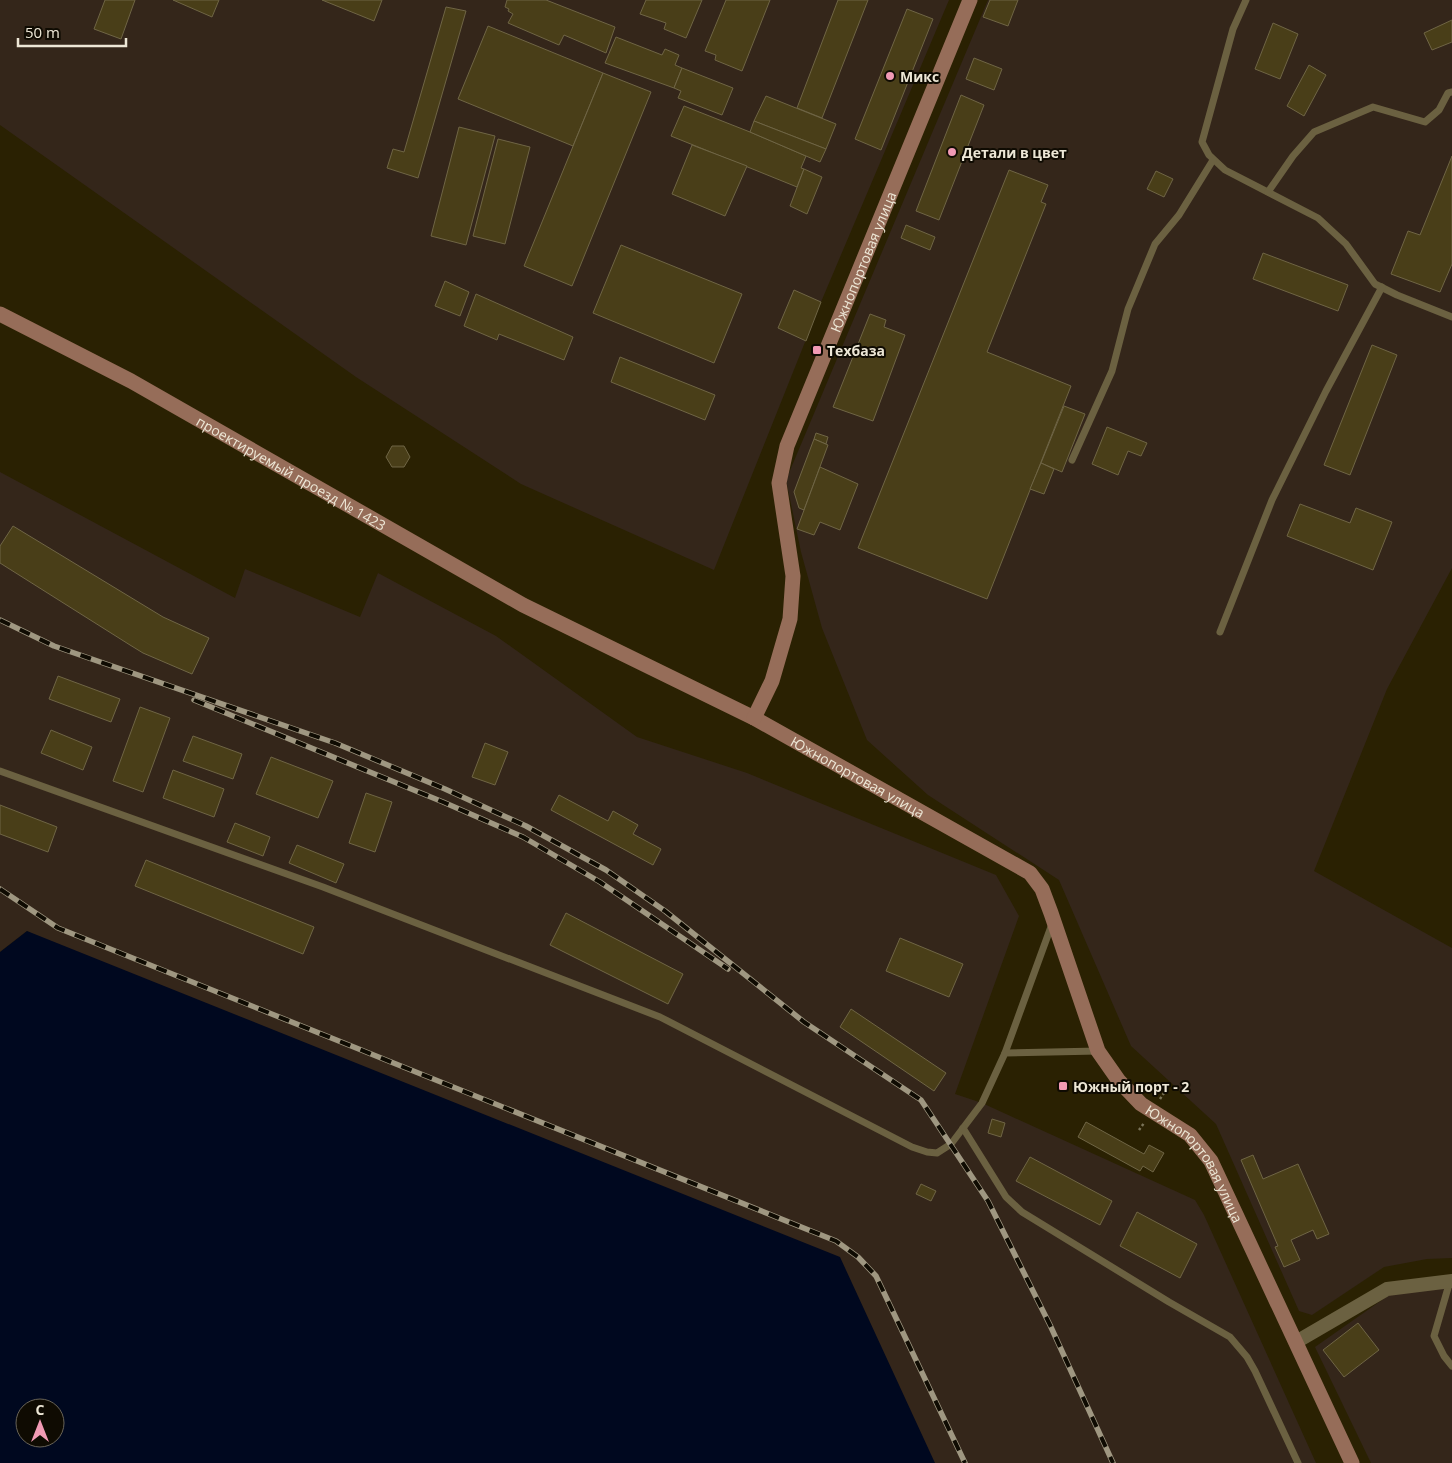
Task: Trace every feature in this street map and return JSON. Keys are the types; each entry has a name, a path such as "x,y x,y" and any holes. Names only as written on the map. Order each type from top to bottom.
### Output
{"main road":[{"name":"Южнопортовая улица","path":"970,0 787,446 778,482 793,576 790,619 772,681 754,718 1030,872 1042,889 1098,1051 1119,1082 1141,1104 1190,1135 1211,1161 1352,1463"},
{"name":"проектируемый проезд № 1423","path":"0,314 131,381 523,605 754,718"}],"street":[{"path":"1296,1342 1387,1289 1451,1281"}],"lane":[{"path":"1246,0 1234,29 1202,142 1209,155 1225,170 1318,218 1346,244 1375,284 1452,317"},
{"path":"1268,192 1293,156 1314,132 1373,107 1425,122 1439,110 1448,93 1452,92"},
{"path":"1072,460 1112,371 1128,309 1155,244 1179,215 1213,160"},
{"path":"1220,632 1272,500 1326,391 1382,288"},
{"path":"0,770 323,887 660,1017 912,1147 927,1152 937,1153 951,1144 982,1103 1004,1053 1053,920"},
{"path":"1004,1053 1098,1051"},
{"path":"963,1128 1006,1197 1022,1212 1220,1331 1239,1346 1255,1370 1298,1463"},
{"path":"1451,1281 1434,1336 1444,1356 1452,1366"}],"shaded area":[{"path":"0,0 949,0 821,302 714,570 521,484 356,377 0,125"},
{"path":"988,0 1452,0 1452,568 1387,689 1314,871 1452,948 1452,1258 1427,1259 1384,1267 1312,1315 1299,1311 1216,1124 1131,1046 1059,880 928,795 867,740 822,628 801,552 786,480"},
{"path":"0,472 235,598 245,569 360,617 378,573 496,636 637,737 747,773 996,875 1019,916 955,1094 982,1103 1195,1200 1204,1215 1316,1463 935,1463 27,931 0,952"},
{"path":"1452,1288 1452,1463 1371,1463 1315,1347 1392,1293"}],"water":[{"path":"27,931 840,1257 935,1463 0,1463 0,952"}],"building":[{"path":"105,0 135,0 121,39 94,29"},
{"path":"173,0 219,0 212,17"},
{"path":"322,0 382,0 374,21"},
{"path":"507,0 546,0 615,27 606,53 564,35 559,45 508,23 513,14 505,7"},
{"path":"646,0 702,0 686,38 664,29 666,23 640,14"},
{"path":"726,0 770,0 742,71 715,60 716,55 705,51"},
{"path":"838,0 868,0 822,118 797,108"},
{"path":"990,0 1018,0 1008,26 983,17"},
{"path":"446,7 466,11 418,178 387,168 393,149 404,152"},
{"path":"907,9 933,19 881,150 855,139"},
{"path":"1452,20 1452,42 1432,50 1424,33"},
{"path":"1273,23 1298,34 1280,79 1255,69"},
{"path":"488,26 603,73 573,146 458,99"},
{"path":"616,37 662,55 665,49 679,55 675,65 682,68 674,88 605,63"},
{"path":"974,58 1002,69 994,90 966,79"},
{"path":"1309,65 1326,75 1304,116 1287,106"},
{"path":"682,68 733,88 722,115 678,98 681,91 674,88"},
{"path":"603,73 651,92 572,286 524,266"},
{"path":"961,95 984,105 939,220 916,211"},
{"path":"766,96 836,124 826,149 754,121"},
{"path":"684,106 806,156 801,168 804,169 797,187 671,136"},
{"path":"754,121 826,149 820,162 750,132"},
{"path":"459,127 495,136 466,245 431,236"},
{"path":"498,139 530,147 505,244 473,236"},
{"path":"692,145 747,166 725,216 672,194"},
{"path":"1452,156 1452,264 1440,292 1391,274 1408,231 1420,235"},
{"path":"804,169 822,177 807,214 790,206"},
{"path":"1009,170 1048,185 1041,202 1046,204 987,352 1071,386 987,599 858,548"},
{"path":"1156,171 1173,179 1164,197 1147,189"},
{"path":"906,225 935,237 930,250 901,238"},
{"path":"621,245 742,294 714,363 593,313"},
{"path":"1263,253 1348,285 1338,311 1253,279"},
{"path":"445,281 469,292 460,316 435,306"},
{"path":"794,290 821,302 806,341 778,328"},
{"path":"476,294 573,337 564,360 499,334 497,340 464,326"},
{"path":"870,314 886,320 884,327 905,335 873,421 833,407"},
{"path":"1372,345 1397,355 1350,475 1324,465"},
{"path":"620,357 715,395 705,420 611,382"},
{"path":"1064,406 1085,414 1062,472 1041,463"},
{"path":"1107,427 1147,443 1141,456 1128,451 1118,475 1092,464"},
{"path":"816,433 828,437 826,444 814,439"},
{"path":"814,439 828,445 804,510 799,508 794,492"},
{"path":"392,446 404,446 410,457 404,467 392,467 386,457"},
{"path":"1041,463 1054,469 1044,494 1030,489"},
{"path":"820,467 858,484 840,530 820,522 814,535 797,529"},
{"path":"1300,504 1350,523 1356,508 1392,522 1373,570 1287,536"},
{"path":"13,526 163,617 209,638 192,674 143,653 0,563 0,546"},
{"path":"58,676 120,699 111,722 49,699"},
{"path":"140,707 170,718 143,792 113,781"},
{"path":"51,730 92,747 83,770 41,753"},
{"path":"193,736 242,754 233,779 183,761"},
{"path":"485,743 508,752 495,785 472,777"},
{"path":"271,757 333,781 318,818 256,794"},
{"path":"173,770 224,789 214,817 163,798"},
{"path":"366,793 392,802 375,852 349,843"},
{"path":"559,795 608,821 613,811 638,825 633,834 661,849 653,865 551,810"},
{"path":"0,805 57,827 48,852 0,834"},
{"path":"235,823 270,837 263,856 227,842"},
{"path":"297,845 344,864 336,883 289,863"},
{"path":"146,860 314,927 303,954 135,886"},
{"path":"566,913 683,974 668,1004 550,945"},
{"path":"900,938 963,964 949,997 886,971"},
{"path":"851,1009 946,1073 934,1091 840,1027"},
{"path":"992,1119 1005,1123 1001,1137 988,1133"},
{"path":"1086,1122 1144,1154 1149,1145 1164,1153 1153,1172 1143,1166 1140,1171 1078,1137"},
{"path":"1253,1155 1263,1179 1298,1164 1329,1234 1317,1239 1313,1230 1291,1240 1300,1260 1284,1267 1275,1247 1278,1246 1241,1160"},
{"path":"1030,1157 1112,1201 1100,1225 1016,1181"},
{"path":"921,1184 936,1191 931,1201 916,1194"},
{"path":"1137,1212 1197,1244 1180,1278 1120,1246"},
{"path":"1358,1323 1379,1350 1344,1377 1323,1350"}],"railway":[{"path":"0,620 54,646 335,743 445,789 526,826 606,870 665,911 804,1022 921,1100 988,1201 1050,1325 1113,1463"},
{"path":"194,700 443,802 523,837 600,882 728,969"},
{"path":"0,889 58,928 836,1241 858,1257 876,1276 965,1463"}],"place":[{"name":"Микс","path":"890,76"},
{"name":"Детали в цвет","path":"952,152"},
{"name":"Техбаза","path":"817,350"},
{"name":"Южный порт - 2","path":"1063,1086"}]}
